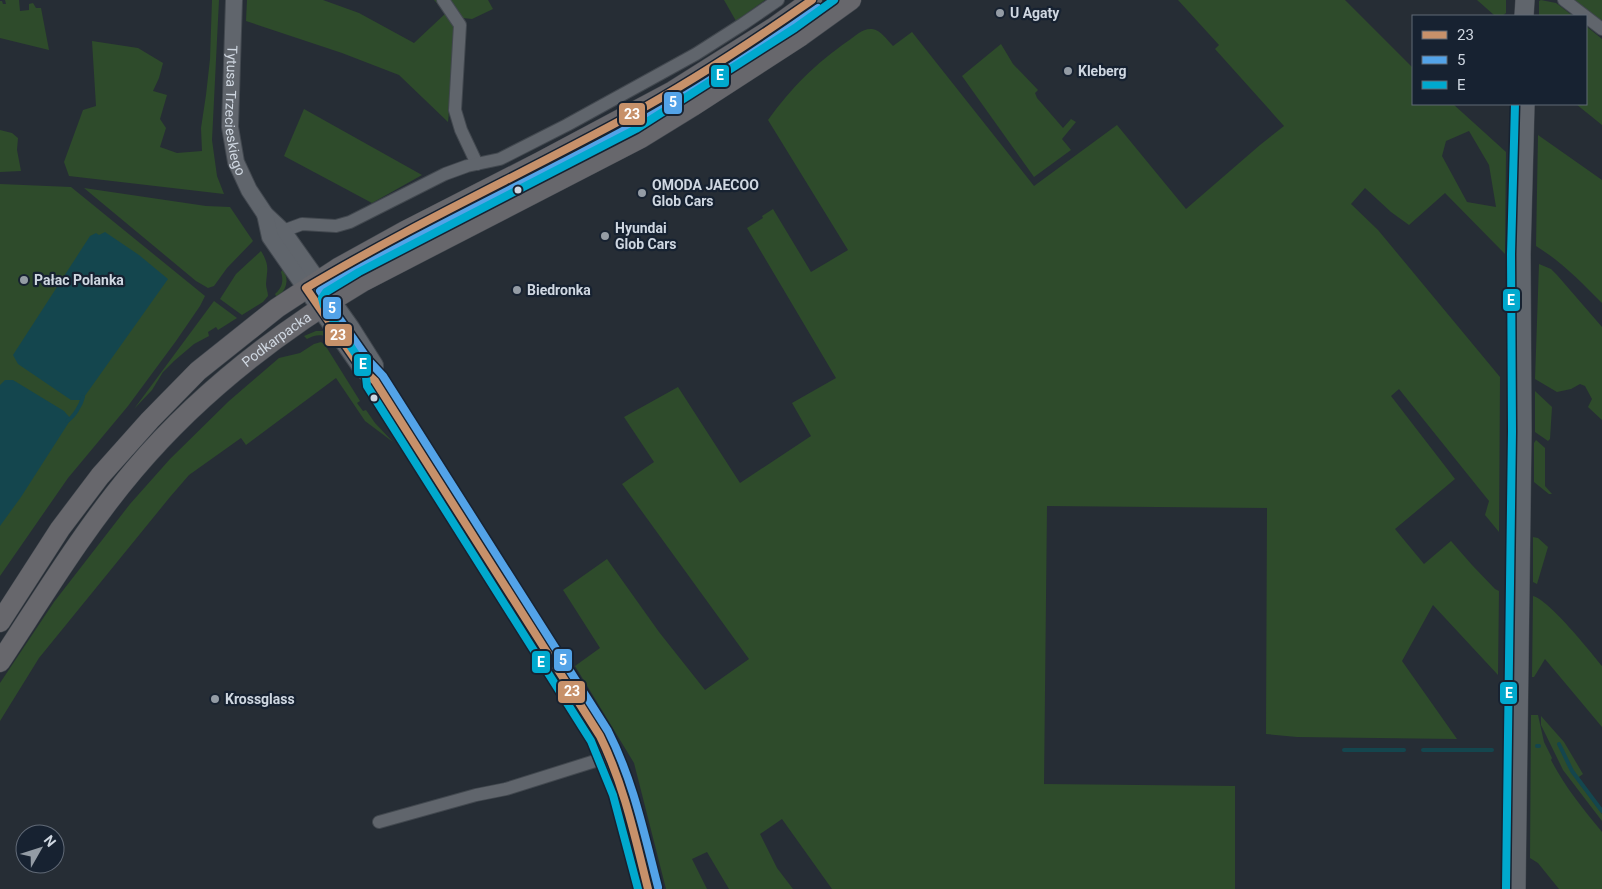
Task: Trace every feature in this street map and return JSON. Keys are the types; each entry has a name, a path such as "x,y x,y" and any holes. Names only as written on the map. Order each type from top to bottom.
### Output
{"main road":[{"name":"Podkarpacka","path":"0,622 60,529 100,476 150,420 198,371 257,324 312,284 404,231 673,91 773,28 812,0"},
{"name":"Podkarpacka","path":"0,662 95,521 134,470 167,433 250,357 326,304 364,281 642,138 801,36 851,0"},
{"path":"1524,15 1525,0"},
{"path":"1516,889 1522,431 1521,254 1525,105"}],"street":[{"name":"Tytusa Trzecieskiego","path":"234,0 230,127 236,162 248,190 264,214 283,231 312,284"},
{"path":"443,0 460,24 454,110 477,164"},
{"path":"283,231 302,224 336,226 350,222 445,174 500,159 594,111 696,54 778,0"},
{"path":"1564,0 1584,15"},
{"path":"1587,17 1602,28"},
{"name":"Tytusa Trzecieskiego","path":"264,214 270,237 312,284"},
{"path":"312,284 375,365 375,381 600,736 611,756 624,794 648,889"},
{"path":"379,822 476,795 506,790 611,756"}],"green space":[{"path":"5,0 19,0 20,11 29,10 29,4 33,3 36,8 41,8 49,50 0,38 0,1 6,4"},
{"path":"212,0 219,0 212,140 217,176 224,194 69,176 64,162 83,110 96,106 92,41 138,48 163,63 153,91 167,95 160,119 166,128 160,147 177,153 202,151 201,128 210,59"},
{"path":"247,0 323,0 359,13 414,43 446,13 434,0 440,0 455,25 448,122 399,75 342,53 246,21"},
{"path":"449,0 488,0 493,9 472,19 463,18"},
{"path":"724,0 765,0 736,21"},
{"path":"1178,0 1345,0 1412,67 1412,105 1454,105 1506,152 1505,254 1445,193 1409,225 1391,212 1365,188 1351,204 1378,230 1500,377 1499,532 1485,515 1489,501 1399,389 1391,396 1455,479 1395,529 1424,564 1451,541 1495,589 1499,591 1498,675 1433,605 1402,661 1457,739 1297,737 1266,734 1267,508 1047,506 1044,784 1235,786 1235,889 832,889 782,819 760,834 777,868 793,889 729,889 707,852 692,859 707,889 666,889 634,763 575,666 600,648 563,590 607,559 659,632 705,690 749,659 622,484 654,462 624,417 678,387 740,483 811,436 792,403 836,378 747,228 773,209 811,272 848,250 768,120 805,77 825,58 859,33 869,29 875,30 881,33 893,46 912,32 1034,186 1117,125 1186,209 1284,126 1215,49 1219,45","holes":["1469,131 1489,165 1496,207 1467,202 1442,156 1446,141"]},
{"path":"1477,0 1506,0 1506,13 1503,15 1494,15"},
{"path":"1572,0 1602,0 1602,23"},
{"path":"1539,1 1556,3 1572,15 1539,15"},
{"path":"1587,27 1602,39 1602,125 1577,105 1587,105"},
{"path":"1001,44 1013,64 1038,90 1035,93 1037,98 1063,128 1071,119 1076,122 1062,139 1071,150 1034,177 962,76"},
{"path":"304,109 422,175 372,203 284,156"},
{"path":"0,130 12,133 18,138 17,150 21,171 0,172"},
{"path":"1538,135 1602,180 1602,303 1563,266 1536,246"},
{"path":"0,184 71,187 205,296 176,341 128,406 68,478 0,576"},
{"path":"84,188 206,206 230,207 253,241 227,268 214,286 208,288 196,281"},
{"path":"261,251 267,264 266,284 268,296 263,302 242,315 220,299 236,274"},
{"path":"1539,264 1551,269 1557,275 1602,327 1602,420 1588,407 1592,399 1585,386 1580,384 1571,389 1557,392 1535,379"},
{"path":"283,269 287,281 283,292 277,298 275,294 282,284 281,272"},
{"path":"214,301 237,318 218,330 216,327 208,332 209,336 194,344 174,361 163,372 152,390 134,409"},
{"path":"316,331 323,331 331,335 328,337 317,335 307,339 304,336"},
{"path":"321,342 325,345 360,401 357,403 363,411 366,410 375,423 393,442 365,421 336,378 246,445 241,438 189,475 170,497 39,658 0,721 0,683 54,602 130,504 170,459 229,401 279,358 300,353"},
{"path":"1535,391 1552,407 1550,439 1548,441 1535,432"},
{"path":"1536,440 1545,448 1545,486 1552,494 1549,494 1534,482 1534,443"},
{"path":"1533,537 1538,538 1548,547 1537,584 1533,582"},
{"path":"1533,596 1559,616 1602,666 1602,727 1545,659 1534,677 1532,677"},
{"path":"1531,715 1538,715 1544,742 1556,770 1602,832 1602,889 1559,889 1538,863 1530,858"},
{"path":"1541,716 1564,742 1583,774 1576,779 1602,814 1602,821 1563,770 1541,725"}],"water":[{"path":"105,232 139,255 168,279 82,400 71,400 18,364 13,355 90,236"},
{"path":"5,380 13,380 64,411 71,419 0,526 0,385"}],"waterway":[{"path":"67,421 77,411 83,397"},
{"path":"1559,744 1572,771 1602,811"},
{"path":"1344,750 1404,750"},
{"path":"1423,750 1492,750"}],"transit line":[{"name":"23","path":"648,889 622,792 600,736 375,381 361,368 306,288 385,243 651,104 721,61 812,0"},
{"name":"E","path":"638,889 613,795 591,741 367,386 365,368 324,306 322,298 326,292 359,272 636,129 795,28 834,0"},
{"name":"5","path":"658,887 631,788 608,731 383,376 369,361 320,291 436,227 656,113 726,70 818,8"},
{"name":"E","path":"1506,889 1512,431 1511,254 1515,105"}],"place":[{"name":"U Agaty","path":"1000,13"},
{"name":"Kleberg","path":"1068,71"},
{"name":"OMODA JAECOO Glob Cars","path":"642,193"},
{"name":"Hyundai Glob Cars","path":"605,236"},
{"name":"Pałac Polanka","path":"24,280"},
{"name":"Biedronka","path":"517,290"},
{"name":"Krossglass","path":"215,699"}]}
